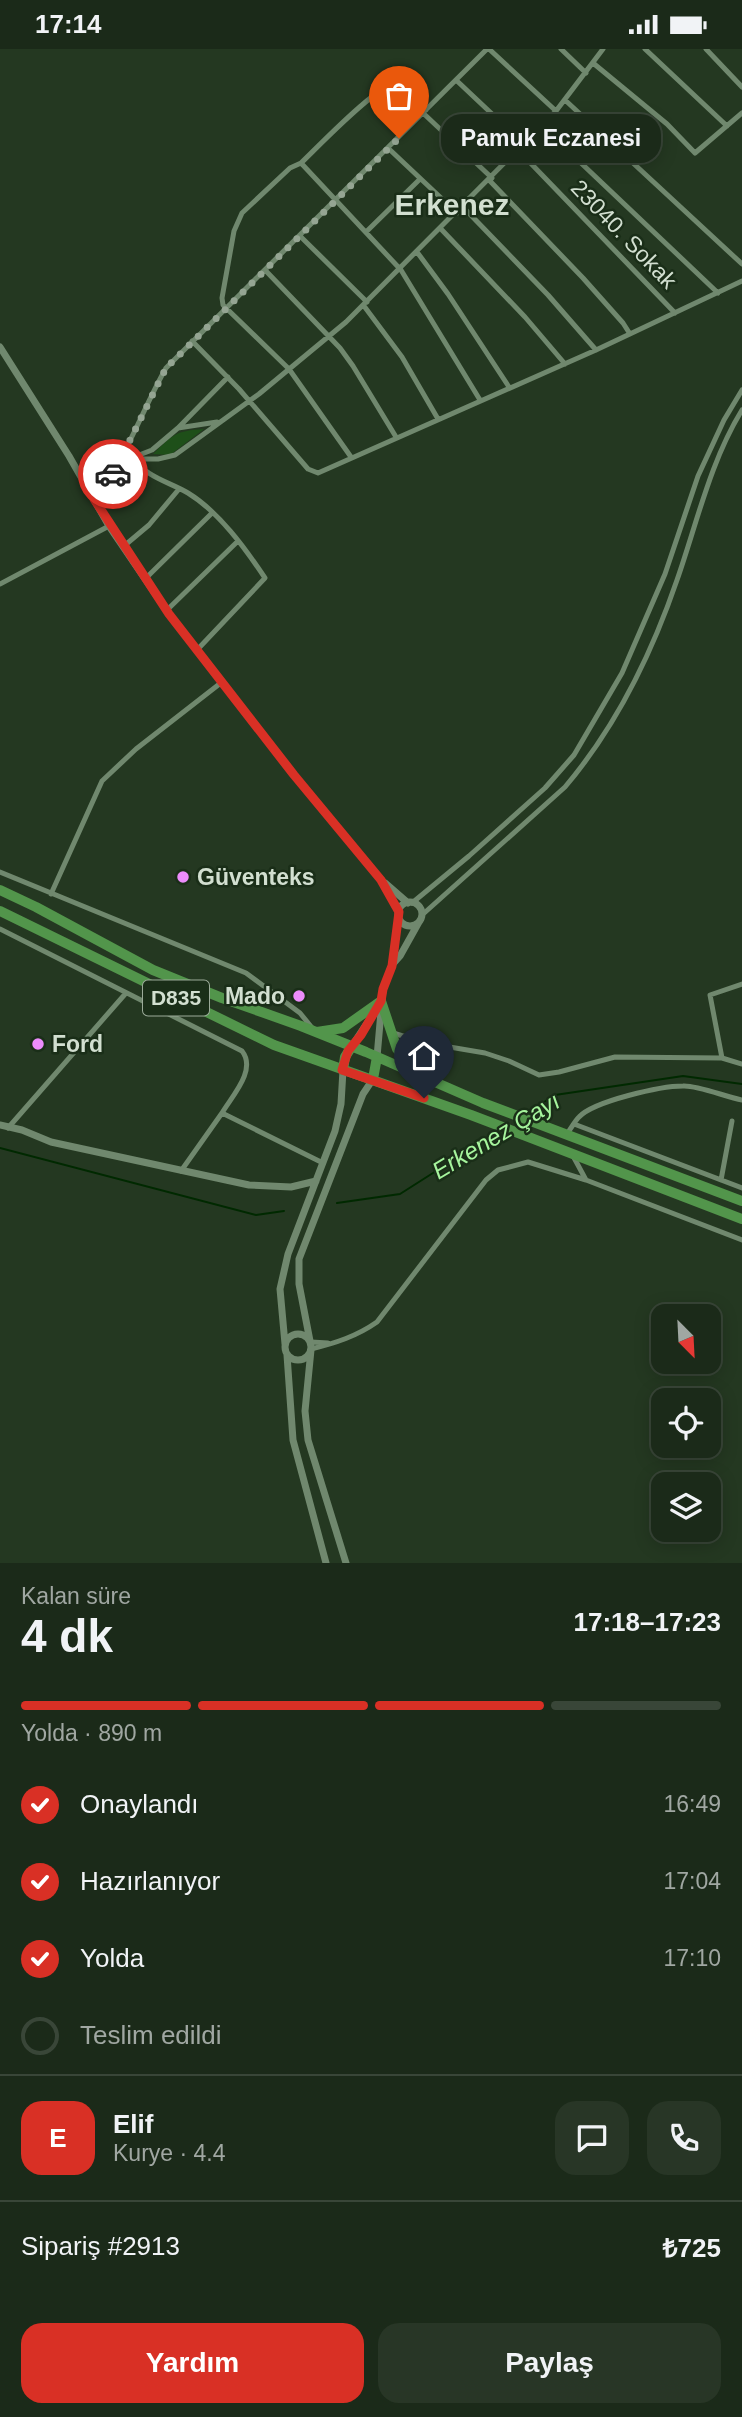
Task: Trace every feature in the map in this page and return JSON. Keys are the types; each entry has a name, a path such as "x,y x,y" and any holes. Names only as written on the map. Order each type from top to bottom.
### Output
{"highway":[{"name":"D835","path":"0,890 153,970 222,999 352,1046 483,1103 742,1201"},
{"name":"D835","path":"0,911 274,1045 537,1139 742,1219"},
{"path":"315,1032 343,1028 381,1001 397,1049 422,1076"},
{"path":"342,1070 345,1057 352,1046"},
{"path":"373,1079 377,1057"}],"main road":[{"path":"0,347 109,526 166,611 381,880 405,924 412,925 420,918"},
{"path":"381,880 410,903 418,906 420,918 392,966"},
{"path":"377,1057 381,1001 392,966 399,913 402,906 410,903"},
{"path":"352,1046 381,1001"},
{"path":"326,1563 293,1440 280,1289 288,1254 335,1131 341,1104 342,1070"},
{"path":"346,1563 308,1440 305,1411 311,1345 299,1284 299,1259 363,1094 373,1079"},
{"path":"4,1127 22,1130 51,1142 249,1185 291,1187 316,1181"},
{"path":"285,1343 294,1334 303,1335 311,1345"},
{"path":"287,1355 299,1360 307,1357 311,1345"}],"street":[{"path":"94,499 115,471 166,368 488,49 556,111"},
{"path":"561,49 586,73"},
{"path":"124,454 169,459 250,400 330,336 418,253 542,126 603,49"},
{"path":"645,49 727,126"},
{"path":"706,49 742,87"},
{"path":"593,63 667,124 695,153 742,113"},
{"path":"456,80 524,144"},
{"path":"351,457 289,369 270,348 226,309 222,298 234,231 242,213 290,168 301,163 360,106 388,85 401,84 583,278 630,334"},
{"path":"565,100 742,264"},
{"path":"542,126 718,293"},
{"path":"388,149 457,213"},
{"name":"23040. Sokak","path":"518,150 675,313"},
{"path":"301,163 401,269 480,400"},
{"path":"366,232 420,179"},
{"path":"463,207 548,295 596,350"},
{"path":"441,229 565,363"},
{"path":"300,236 366,304 402,357 438,419"},
{"path":"418,253 509,387"},
{"path":"265,270 330,336 354,366 396,437"},
{"path":"191,341 250,400 307,470 318,473 596,350 742,281"},
{"path":"134,457 152,450 178,428 228,377"},
{"path":"410,903 469,856 545,788 574,755 616,687 667,568 698,476 724,420 742,390"},
{"path":"420,918 565,787 583,765 635,680 680,572 709,478 742,409"},
{"path":"178,428 219,422"},
{"path":"134,457 146,472 187,492 212,513 238,541 265,578 197,650"},
{"path":"121,501 146,472"},
{"path":"124,546 149,525 179,489"},
{"path":"145,579 212,513"},
{"path":"0,584 109,526"},
{"path":"166,611 238,541"},
{"path":"667,568 680,572"},
{"path":"51,894 102,781 136,749 222,682"},
{"path":"0,872 246,973 300,1013 315,1032"},
{"path":"0,929 245,1054 248,1069 222,1113 181,1171"},
{"path":"722,1058 710,995 742,984"},
{"path":"4,1127 125,993"},
{"path":"390,1032 426,1043 485,1053 539,1075 615,1057 722,1058 742,1064"},
{"path":"566,1135 580,1116 607,1101 685,1085 742,1100"},
{"path":"222,1113 323,1163"},
{"path":"721,1180 732,1121"},
{"path":"574,1124 742,1188"},
{"path":"572,1154 586,1180"},
{"path":"311,1345 332,1344 362,1332 377,1322 486,1180 498,1170 513,1164 528,1162 586,1180 742,1240"}],"green space":[{"path":"204,429 170,455 153,454 176,435"}],"waterway":[{"name":"Erkenez Çayı","path":"524,1115 555,1095 683,1076 742,1084"},
{"name":"Erkenez Çayı","path":"337,1203 400,1194 499,1131"},
{"name":"Erkenez Çayı","path":"0,1148 256,1215 284,1211"}],"way so far":[{"path":"113,474 166,368 399,138"}],"place":[{"name":"Pamuk Eczanesi","path":"399,138"},
{"name":"Güventeks","path":"183,877"},
{"name":"Mado","path":"299,996"},
{"name":"Ford","path":"38,1044"}],"district":[{"name":"Erkenez","path":"452,205"}],"route":[{"path":"113,474 94,499 109,526 169,614 294,775 381,880 399,912 392,966 381,1001 348,1051 342,1070 424,1098"}]}
